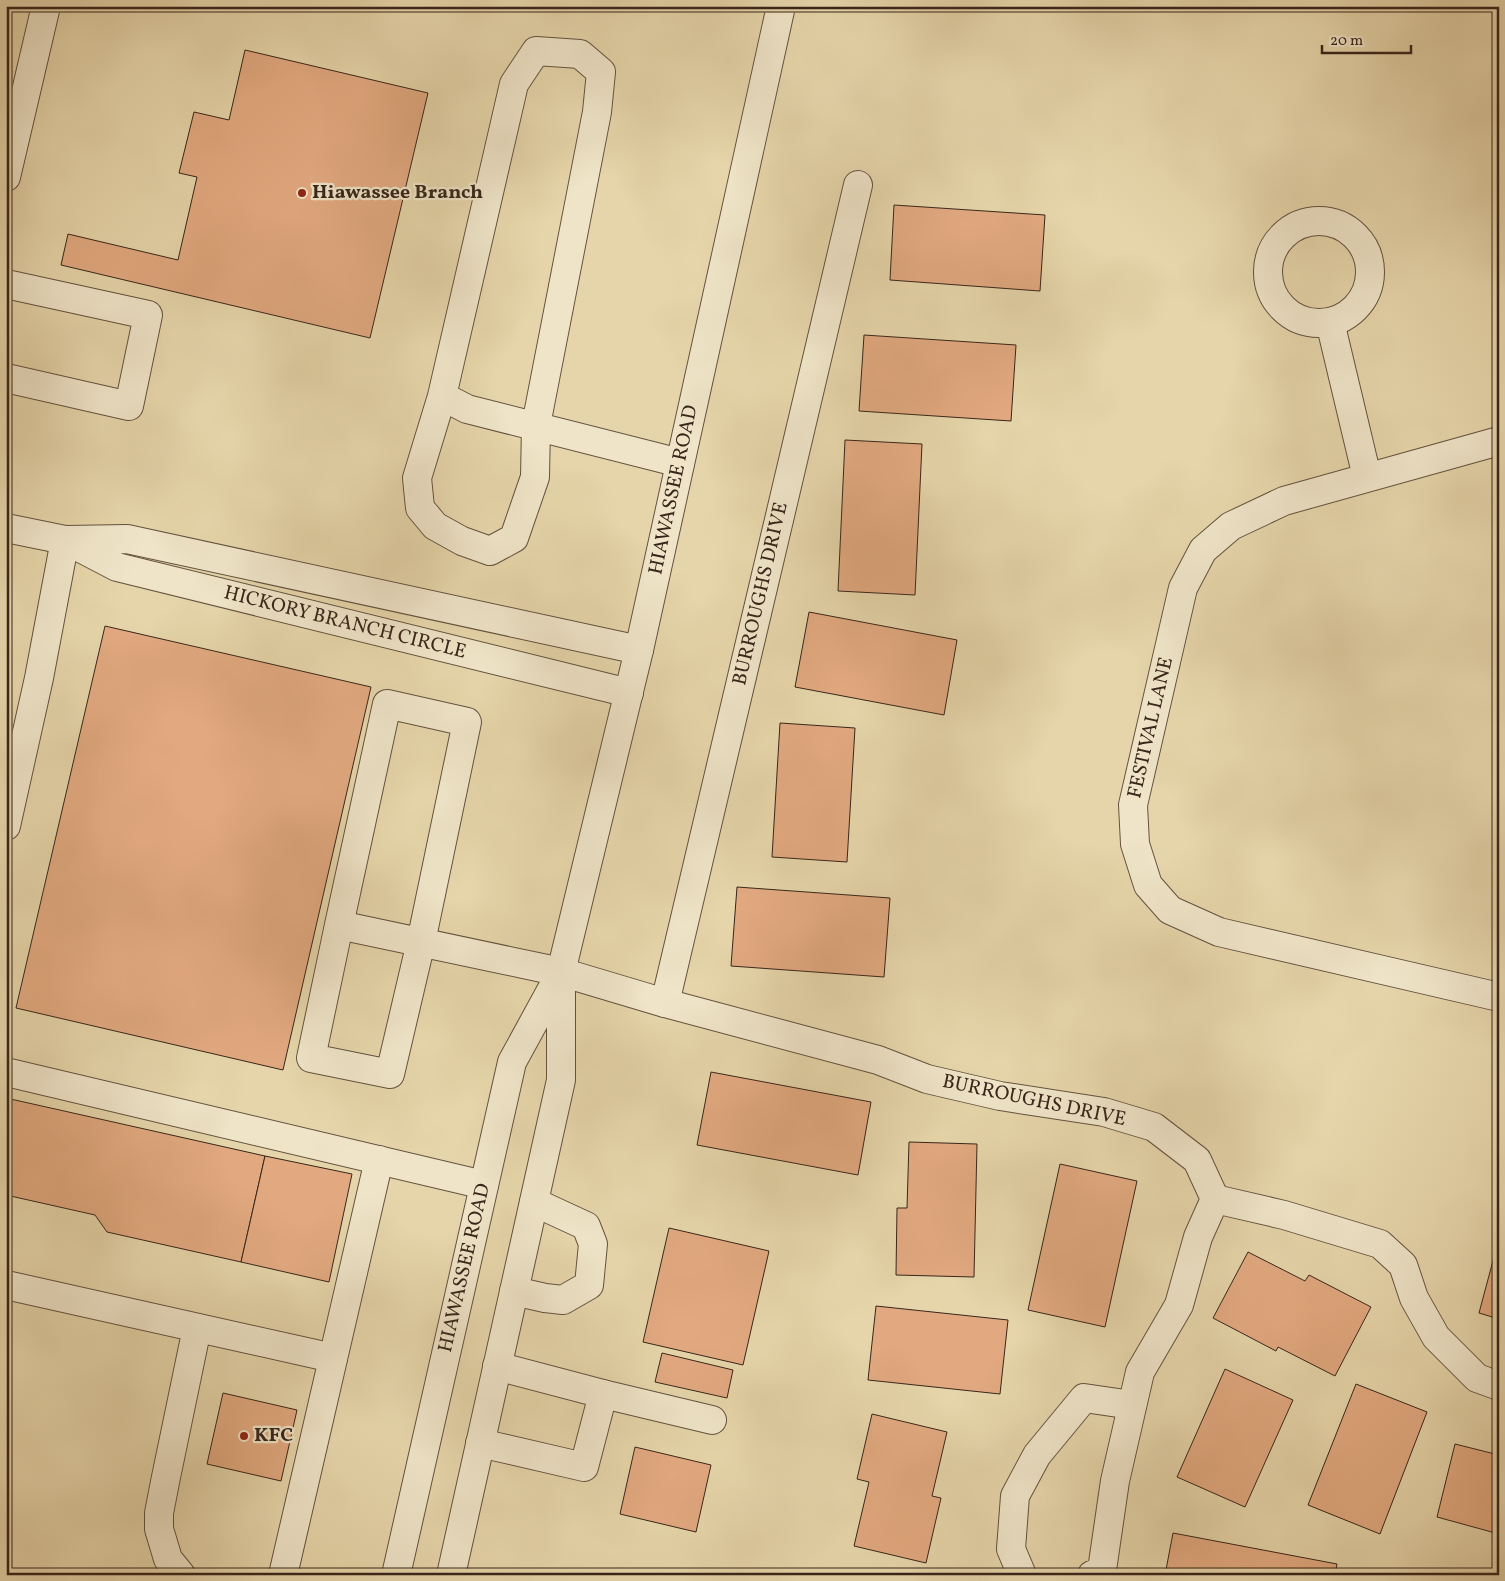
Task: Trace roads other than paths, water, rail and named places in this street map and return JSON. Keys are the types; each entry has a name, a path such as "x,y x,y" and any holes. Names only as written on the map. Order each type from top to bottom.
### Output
{"street":[{"path":"6,177 46,6"},
{"name":"HIAWASSEE ROAD","path":"451,1575 561,1080 561,972 639,650 780,6"},
{"path":"536,51 580,54 602,72 536,425 535,477 514,538 490,550 462,541 435,526 420,508 417,478 442,396 514,84 536,51"},
{"name":"BURROUGHS DRIVE","path":"665,1003 858,185"},
{"path":"6,284 148,315 129,406 6,378"},
{"path":"1330,322 1367,477"},
{"path":"442,396 467,409 680,463"},
{"name":"FESTIVAL LANE","path":"1499,441 1284,501 1231,526 1203,550 1183,588 1132,805 1135,844 1148,885 1170,910 1218,932 1499,997"},
{"name":"HICKORY BRANCH CIRCLE","path":"6,528 65,540 127,539 639,650"},
{"path":"6,826 39,678 65,540"},
{"name":"HICKORY BRANCH CIRCLE","path":"65,540 117,567 629,693"},
{"path":"387,704 467,722 421,942 390,1074 311,1058 339,925 387,704"},
{"name":"BURROUGHS DRIVE","path":"339,925 561,972 665,1003 878,1060 928,1079 1000,1096 1104,1112 1154,1127 1197,1160 1215,1199"},
{"name":"HIAWASSEE ROAD","path":"396,1575 512,1062 561,972"},
{"path":"6,1072 484,1185"},
{"path":"283,1575 379,1160"},
{"path":"1092,1575 1102,1570 1115,1481 1140,1372 1179,1305 1198,1237 1215,1199 1284,1215 1380,1244 1402,1265 1414,1298 1436,1337 1477,1378 1499,1386"},
{"path":"514,1291 563,1300 589,1285 593,1244 586,1226 534,1202"},
{"path":"6,1285 334,1358"},
{"path":"181,1575 168,1559 159,1529 159,1521 166,1474 197,1328"},
{"path":"497,1366 712,1420"},
{"path":"480,1443 584,1466 603,1394"},
{"path":"1022,1575 1011,1549 1016,1496 1036,1455 1084,1398 1132,1405"}],"place":[{"name":"Hiawassee Branch","path":"302,193"},
{"name":"KFC","path":"244,1436"}]}
